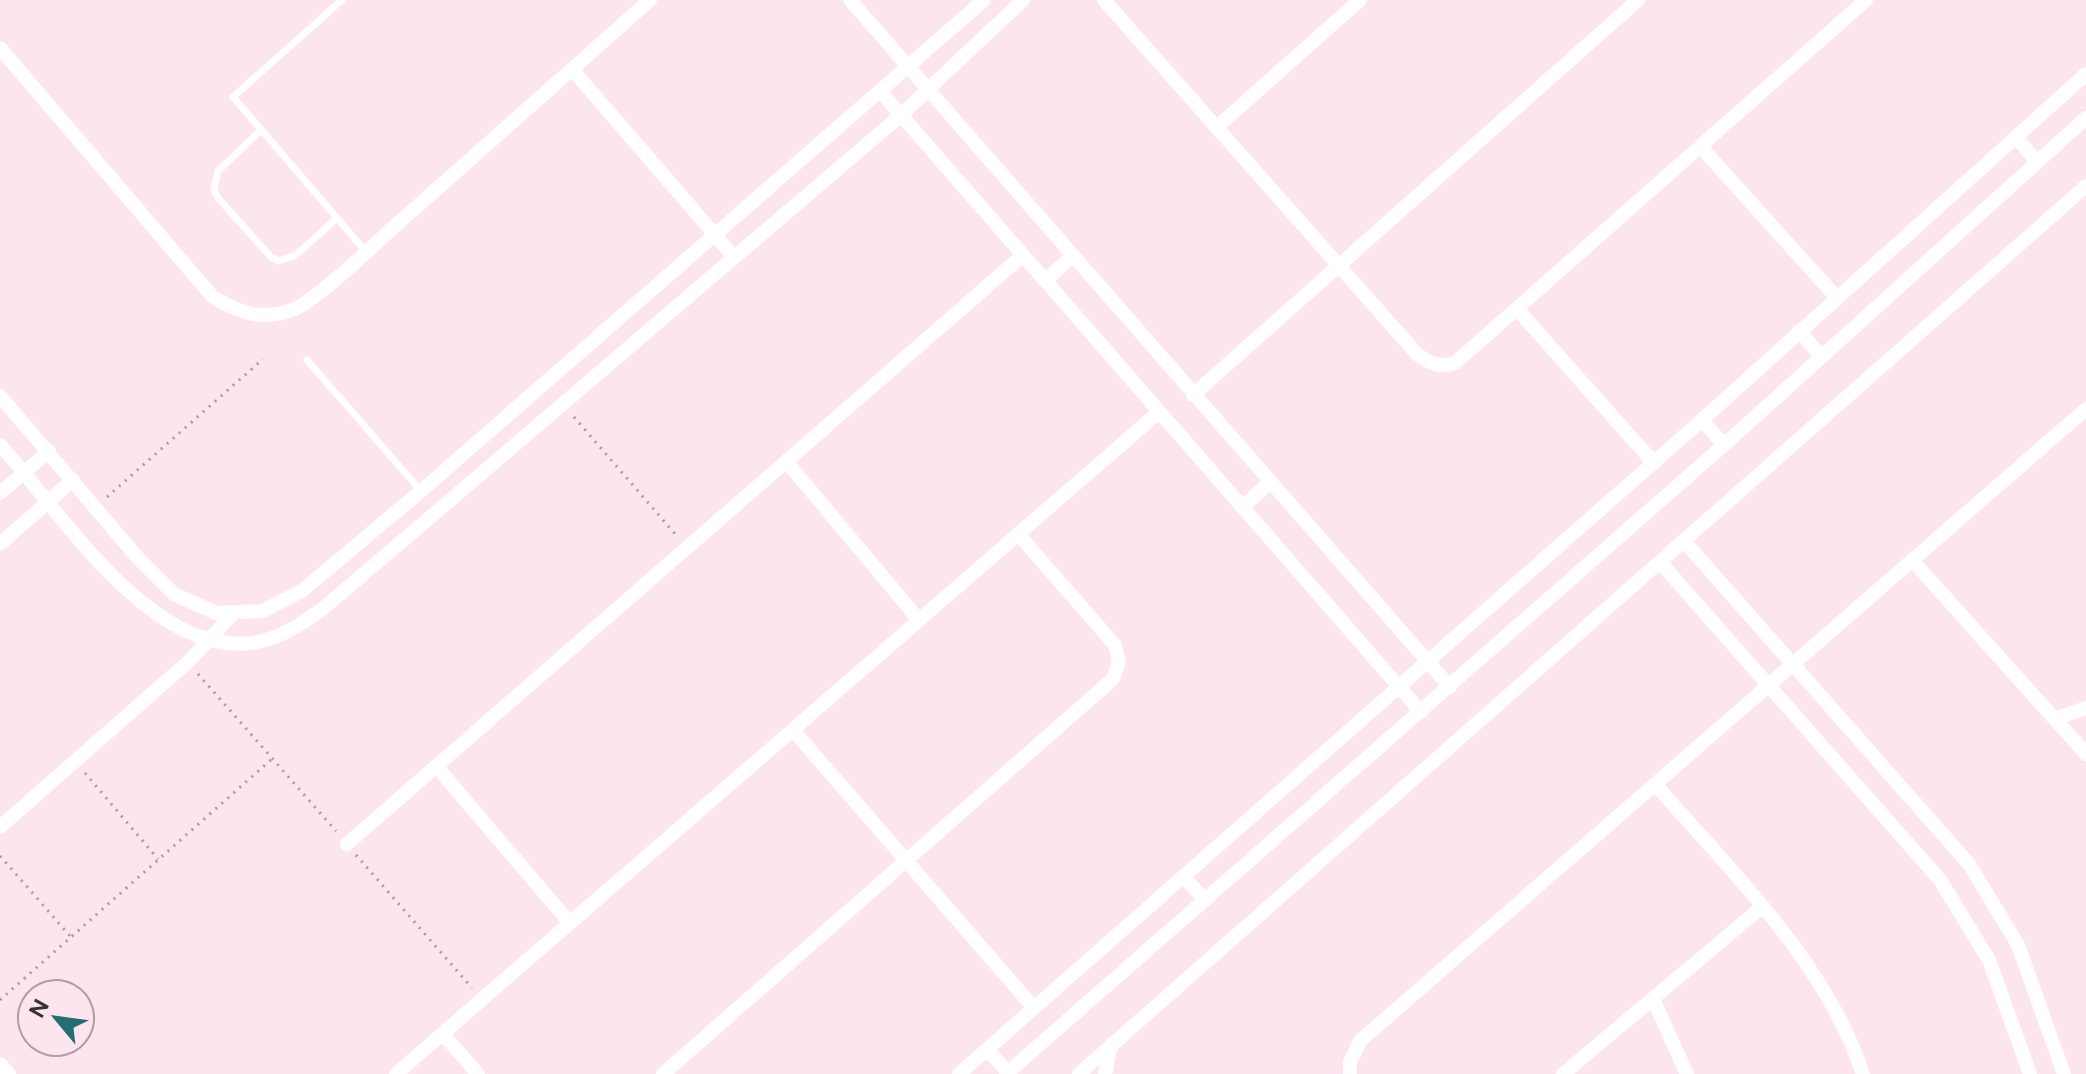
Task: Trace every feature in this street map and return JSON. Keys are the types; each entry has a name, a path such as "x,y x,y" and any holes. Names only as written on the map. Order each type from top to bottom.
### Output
{"street":[{"path":"0,48 212,296 231,308 252,315 274,315 296,309 366,252 649,0"},
{"path":"850,0 1450,687"},
{"path":"0,396 95,508 174,594 195,606 232,615 263,611 303,590 483,439 984,0"},
{"path":"0,445 111,574 138,600 179,629 210,640 236,643 270,639 299,626 501,460 901,115 1023,0"},
{"path":"1104,0 1417,354 1436,365 1455,363 1866,0"},
{"path":"1217,127 1360,0"},
{"path":"1193,395 1638,0"},
{"path":"572,69 734,257"},
{"path":"959,1074 1702,420 2086,74"},
{"path":"881,92 1421,712"},
{"path":"987,1050 1007,1073 1724,445 2086,118"},
{"path":"2016,137 2037,162"},
{"path":"1701,147 1837,298"},
{"path":"1079,1074 2086,186"},
{"path":"347,844 1023,255"},
{"path":"1045,281 1072,256"},
{"path":"1517,309 1653,462"},
{"path":"1799,331 1822,357"},
{"path":"1350,1074 1350,1062 1360,1041 2086,409"},
{"path":"396,1074 1159,412"},
{"path":"1702,420 1724,445"},
{"path":"483,439 501,460"},
{"path":"0,493 49,451"},
{"path":"786,461 919,620"},
{"path":"0,544 73,480"},
{"path":"1243,507 1270,482"},
{"path":"663,1074 906,862 1118,671 1115,645 1018,534"},
{"path":"1684,541 1969,864 2018,945 2064,1074"},
{"path":"1912,560 2057,718 2086,754"},
{"path":"1660,562 1940,880 1967,918 1989,960 2030,1074"},
{"path":"0,827 210,640 232,615"},
{"path":"2057,718 2086,708"},
{"path":"793,730 1034,1008"},
{"path":"436,766 570,923"},
{"path":"1655,784 1797,947 1822,985 1863,1074"},
{"path":"1184,877 1205,900"},
{"path":"1563,1074 1762,907"},
{"path":"1653,999 1687,1074"},
{"path":"443,1034 478,1074"},
{"path":"1105,1074 1111,1045"},
{"path":"0,1064 9,1074"}],"lane":[{"path":"342,0 233,95 233,100 366,252"},
{"path":"260,131 218,171 214,180 218,198 271,257 279,261 296,255 337,218"},
{"path":"307,360 421,491"}],"path":[{"path":"95,508 263,359"},
{"path":"564,405 687,547"},
{"path":"0,1000 273,758"},
{"path":"75,761 158,859"},
{"path":"0,856 71,937"}]}
